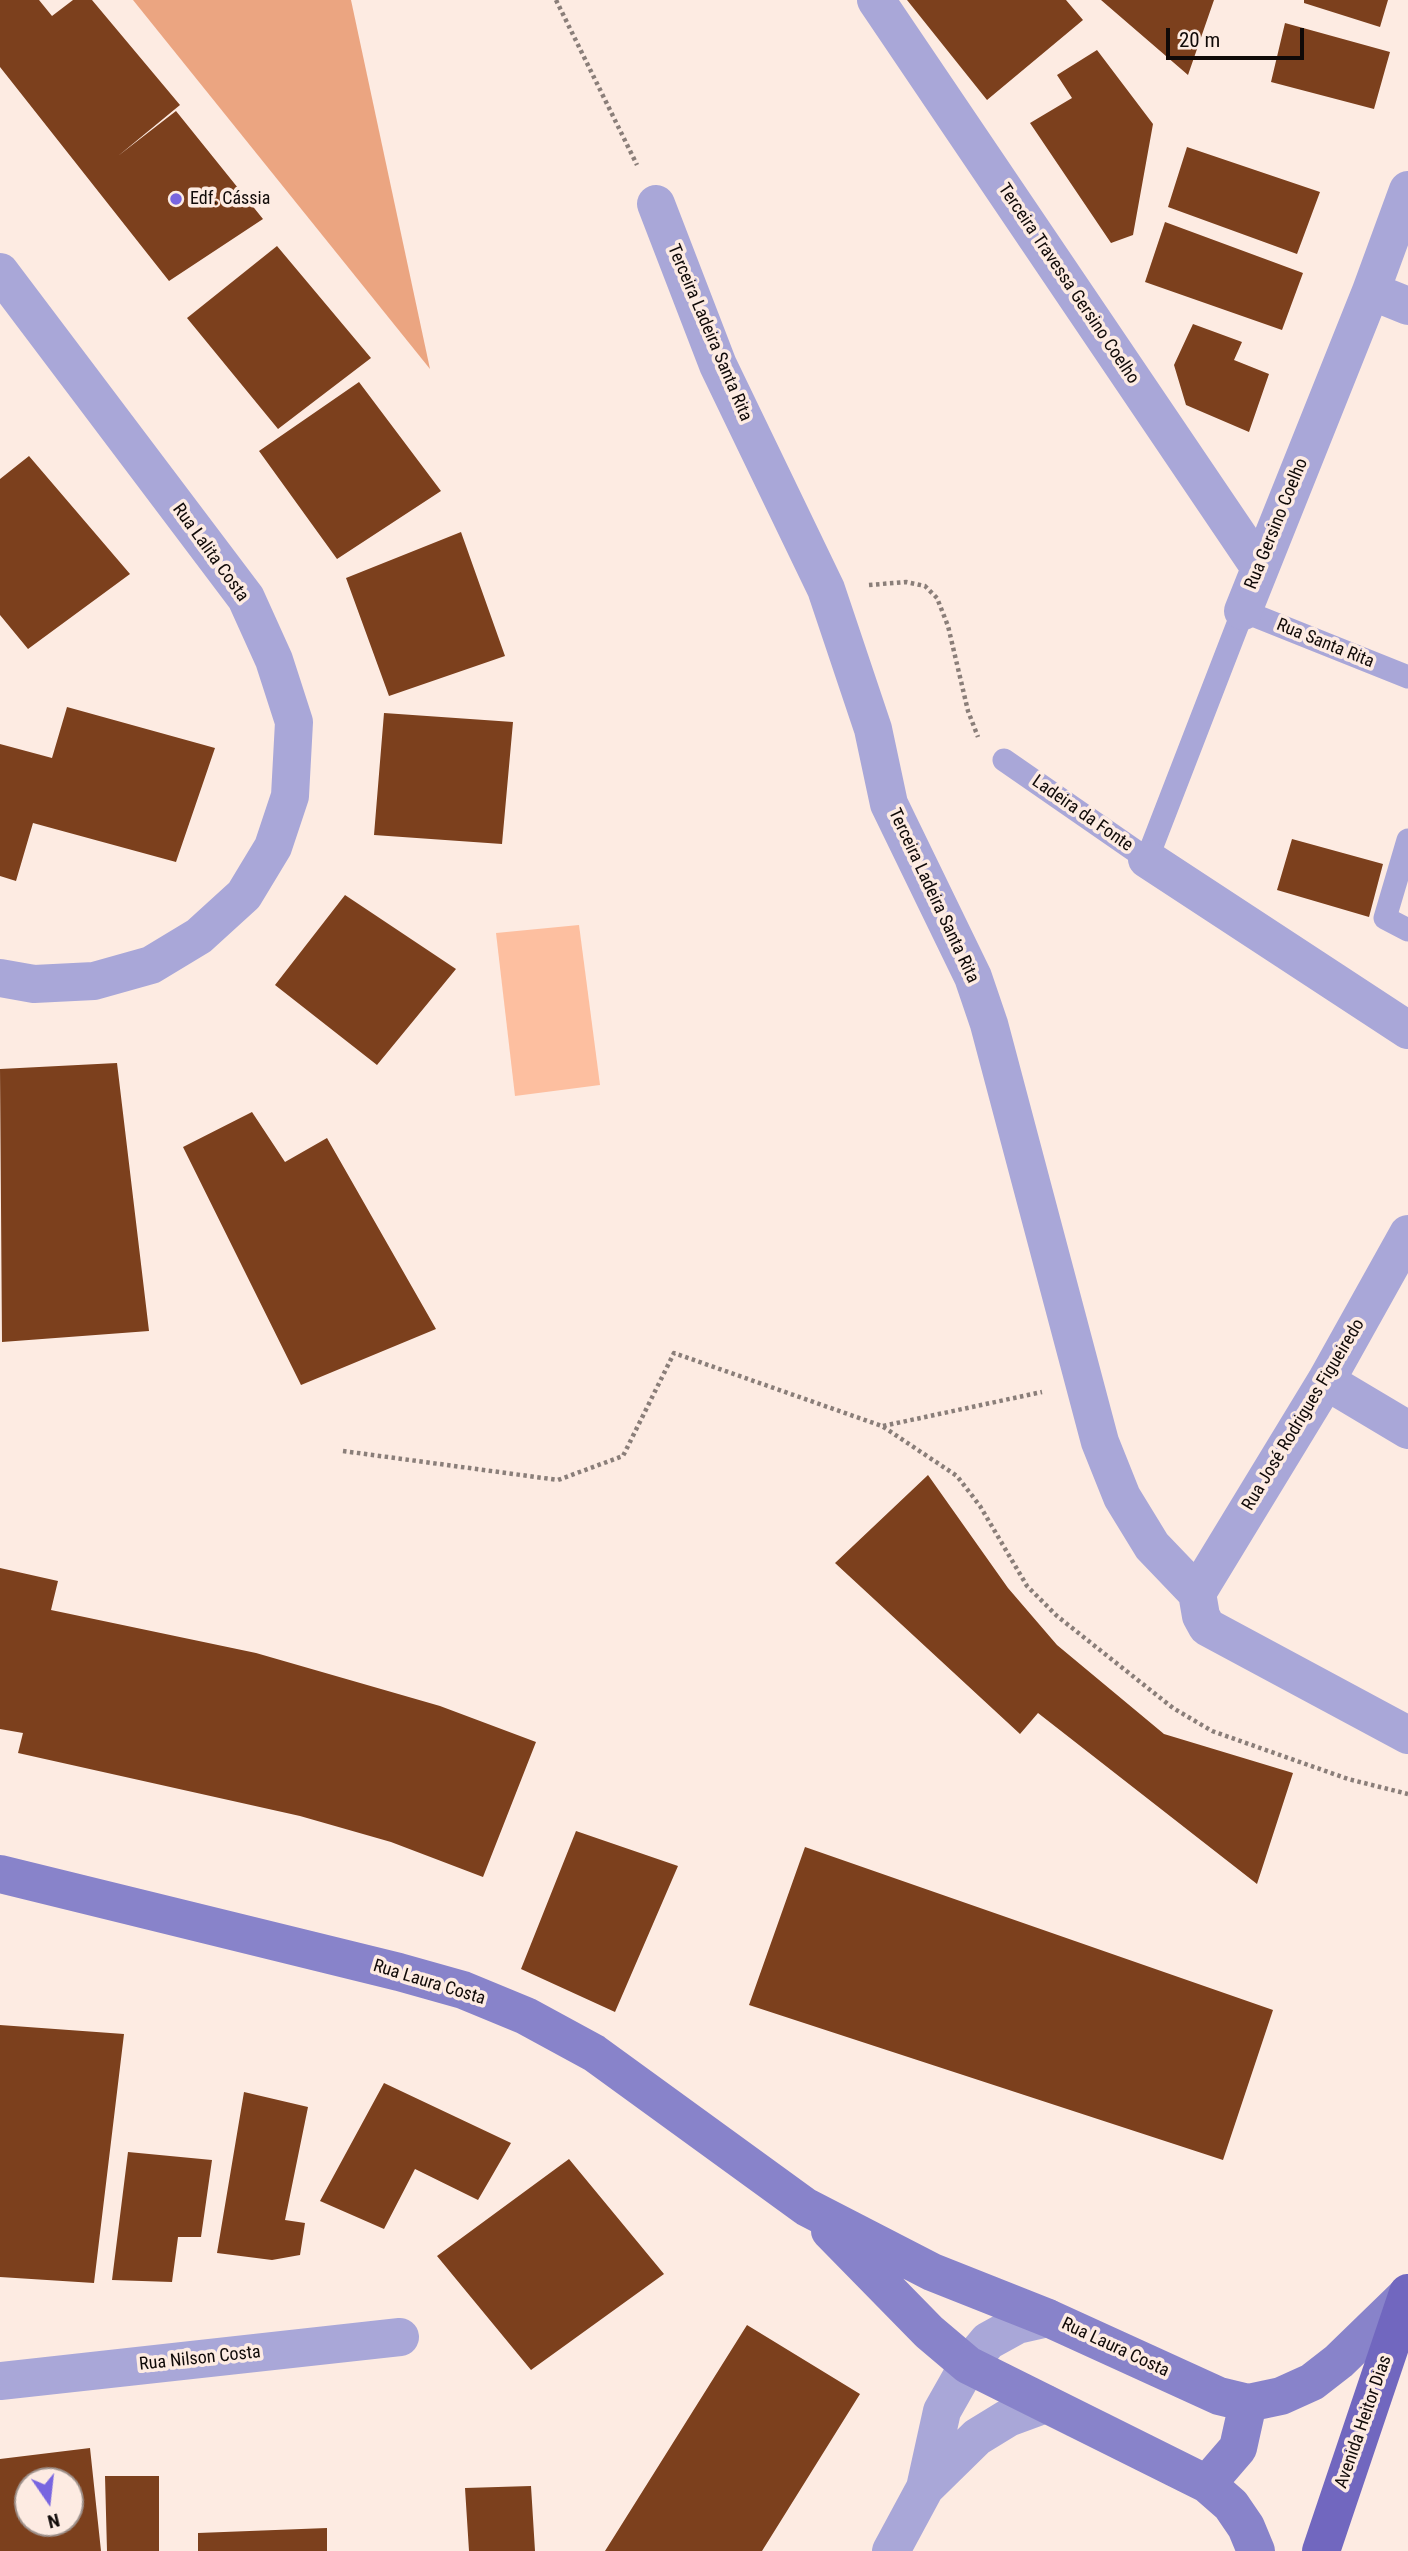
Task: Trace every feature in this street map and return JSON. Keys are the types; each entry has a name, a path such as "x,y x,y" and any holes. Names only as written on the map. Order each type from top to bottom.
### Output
{"main road":[{"name":"Avenida Heitor Dias","path":"1321,2551 1408,2294"}],"street":[{"name":"Terceira Travessa Gersino Coelho","path":"876,0 1260,568"},
{"name":"Rua Gersino Coelho","path":"1243,611 1371,291 1408,190"},
{"name":"Terceira Ladeira Santa Rita","path":"656,204 718,365 826,589 873,729 889,804 958,940 989,1024 1100,1443 1122,1497 1153,1546 1197,1593 1201,1616 1208,1627 1408,1735"},
{"name":"Rua Lalita Costa","path":"0,272 246,598 274,660 294,722 290,796 273,847 244,895 199,936 151,965 94,981 34,984 0,978"},
{"path":"1371,291 1408,306"},
{"name":"Ladeira da Fonte","path":"1147,859 1408,1030"},
{"name":"Rua José Rodrigues Figueiredo","path":"1197,1593 1326,1381 1408,1234"},
{"path":"1326,1381 1408,1430"},
{"name":"Rua Laura Costa","path":"0,1874 399,1972 463,1990 526,2016 594,2053 806,2207 932,2272 1048,2318 1219,2396 1248,2403 1281,2396 1312,2382 1339,2361 1408,2294"},
{"name":"Rua Laura Costa","path":"806,2207 929,2332 968,2365 1207,2484 1231,2505 1246,2527 1256,2551"},
{"path":"891,2551 925,2488 942,2411 968,2365 988,2341 1017,2325 1048,2318"},
{"name":"Rua Nilson Costa","path":"0,2381 400,2337"},
{"path":"1207,2484 1238,2448 1245,2428 1248,2403"},
{"path":"925,2488 977,2437 1008,2418 1046,2404"}],"lane":[{"name":"Rua Santa Rita","path":"1243,611 1408,677"},
{"name":"Rua Gersino Coelho","path":"1147,859 1243,611"},
{"name":"Ladeira da Fonte","path":"1004,760 1147,859"},
{"path":"1408,840 1384,918 1408,930"}],"path":[{"path":"556,0 656,204"},
{"path":"826,589 906,582 925,586 937,598 948,626 975,730 981,741 1004,760"},
{"path":"343,1451 558,1480 623,1456 674,1353 882,1426 957,1476 980,1506 1027,1586 1057,1616 1173,1708 1212,1731 1348,1779 1408,1794"},
{"path":"882,1426 950,1414 1084,1382"}],"shaded area":[{"path":"133,0 351,0 430,369"},
{"path":"579,925 600,1085 515,1096 496,933"}],"building":[{"path":"0,0 39,0 52,16 73,0 92,0 180,105 118,156 176,111 263,219 169,281 0,67"},
{"path":"907,0 1066,0 1083,20 987,100"},
{"path":"1101,0 1214,0 1188,75"},
{"path":"1304,0 1388,0 1380,27 1304,3"},
{"path":"1285,23 1390,52 1374,109 1271,82"},
{"path":"1097,50 1153,124 1133,235 1111,243 1030,123 1072,98 1057,75"},
{"path":"1187,147 1320,192 1297,254 1168,207"},
{"path":"1165,222 1303,273 1282,330 1145,282"},
{"path":"277,246 371,358 278,429 187,318"},
{"path":"1193,324 1242,342 1234,360 1269,374 1249,432 1186,405 1174,365"},
{"path":"359,382 441,491 337,559 259,451"},
{"path":"29,456 130,574 28,649 0,615 0,479"},
{"path":"461,532 505,656 389,696 346,578"},
{"path":"67,707 215,748 176,862 33,823 16,881 0,876 0,744 52,758"},
{"path":"384,713 513,722 502,844 374,835"},
{"path":"1292,839 1383,864 1369,917 1277,890"},
{"path":"345,895 456,969 377,1065 275,985"},
{"path":"117,1063 149,1331 2,1342 0,1069"},
{"path":"252,1112 285,1162 327,1138 436,1329 301,1385 183,1147"},
{"path":"928,1475 1008,1588 1057,1645 1164,1734 1293,1773 1257,1884 1038,1713 1020,1734 835,1563"},
{"path":"0,1568 58,1581 51,1610 256,1653 440,1706 536,1742 483,1877 391,1842 300,1816 18,1753 23,1733 0,1729"},
{"path":"576,1831 678,1866 615,2012 521,1969"},
{"path":"805,1847 1273,2010 1223,2160 749,2005"},
{"path":"0,2025 124,2034 94,2283 0,2277"},
{"path":"384,2083 511,2143 478,2200 415,2169 384,2229 320,2201"},
{"path":"244,2092 308,2107 285,2220 305,2223 300,2255 272,2260 217,2253"},
{"path":"128,2152 212,2160 201,2237 178,2237 172,2282 112,2280"},
{"path":"569,2159 664,2274 531,2370 437,2256"},
{"path":"747,2325 860,2394 762,2551 605,2551"},
{"path":"90,2448 101,2551 0,2551 0,2459"},
{"path":"105,2476 159,2476 159,2551 107,2551"},
{"path":"531,2486 535,2551 469,2551 465,2488"},
{"path":"327,2528 327,2551 198,2551 198,2533"}],"place":[{"name":"Edf. Cássia","path":"176,199"}]}
